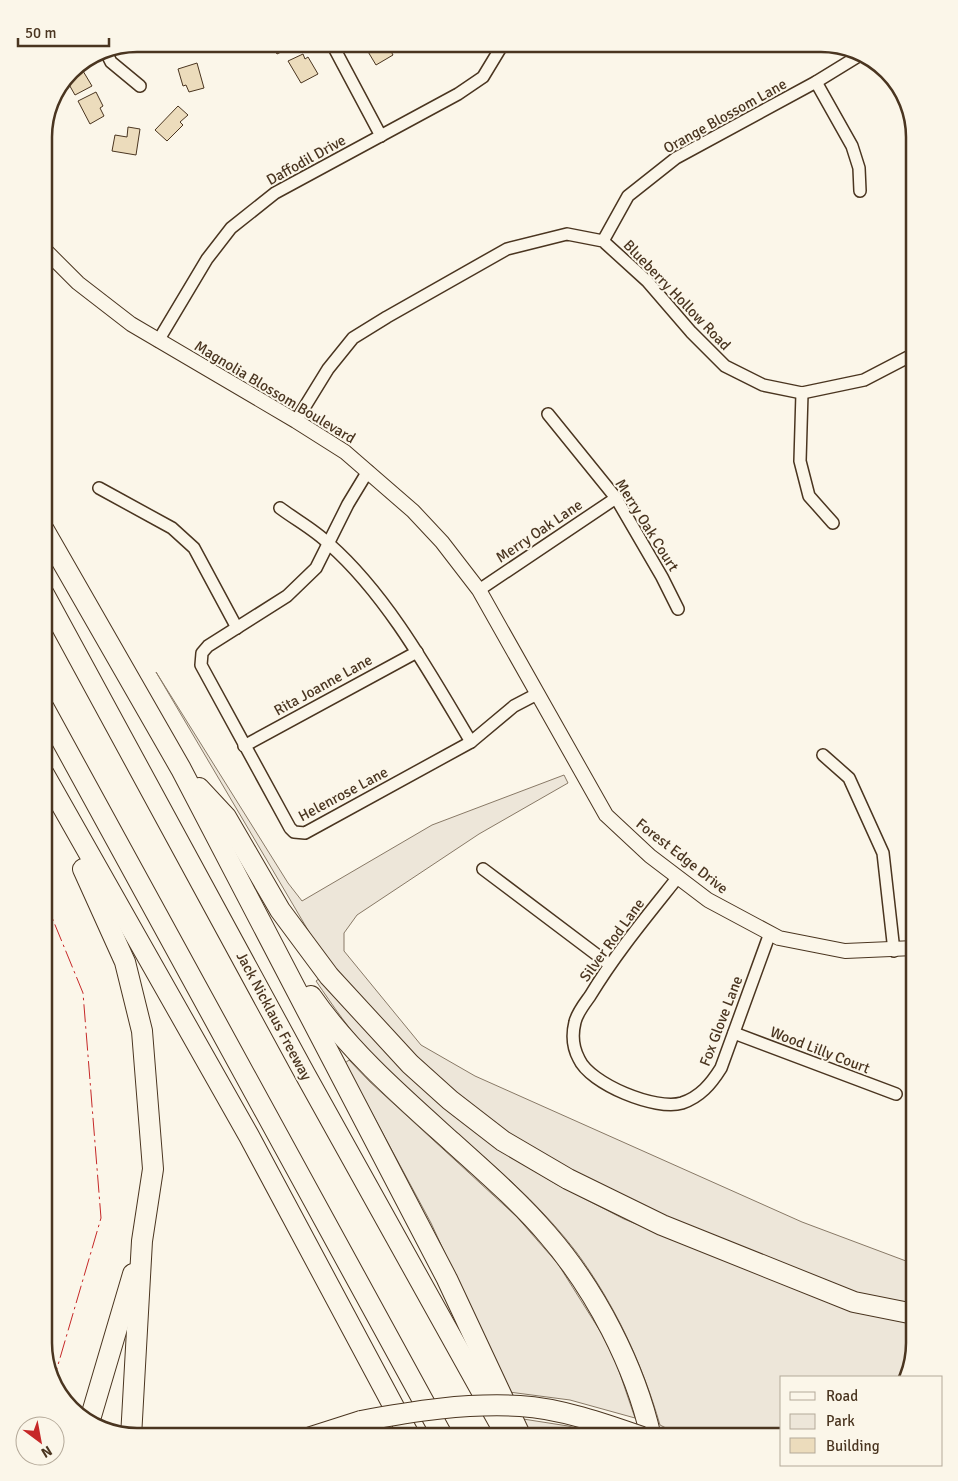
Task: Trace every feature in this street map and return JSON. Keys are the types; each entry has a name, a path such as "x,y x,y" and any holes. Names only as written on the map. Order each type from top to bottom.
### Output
{"highway":[{"path":"53,545 182,769 447,1279 517,1428"},
{"name":"Jack Nicklaus Freeway","path":"53,610 305,1074 502,1428"},
{"path":"53,724 438,1428"},
{"path":"182,769 226,817 280,910 329,976 410,1064 450,1100 503,1141 568,1178 662,1225 854,1302 906,1312"},
{"path":"52,789 249,1136 405,1428"},
{"path":"52,808 94,891 125,962 142,1031 153,1169 142,1241 132,1428"},
{"path":"265,931 324,1016 385,1083 454,1143 548,1234 605,1319 627,1361 645,1409 649,1428"},
{"path":"91,1415 142,1241"},
{"path":"339,1428 361,1421 453,1406 522,1406 576,1417 612,1428"}],"street":[{"path":"336,52 381,136"},
{"name":"Daffodil Drive","path":"158,341 207,259 230,228 276,194 458,94 483,76 498,53"},
{"path":"109,58 140,86"},
{"name":"Orange Blossom Lane","path":"603,241 628,196 676,158 816,82 853,59"},
{"path":"816,82 852,146 859,168 860,191"},
{"name":"Blueberry Hollow Road","path":"296,421 328,369 353,338 387,316 507,249 567,234 603,241 647,281 691,332 725,366 763,385 802,393 864,380 906,358"},
{"name":"Magnolia Blossom Boulevard","path":"53,258 78,283 131,324 345,452 413,511 442,542 480,590 576,764"},
{"path":"802,393 800,460 809,496 832,523"},
{"name":"Merry Oak Court","path":"548,414 616,498 662,577 678,609"},
{"name":"Helenrose Lane","path":"368,471 348,504 316,568 287,596 208,646 201,658 201,665 290,828 299,834 305,833 471,742 514,706 537,694"},
{"path":"99,488 172,528 194,548 237,628"},
{"name":"Merry Oak Lane","path":"480,590 616,498"},
{"path":"280,508 329,543 382,604 417,652 471,742"},
{"name":"Rita Joanne Lane","path":"244,746 417,652"},
{"path":"823,754 848,778 883,854 894,951"},
{"name":"Forest Edge Drive","path":"576,764 606,815 650,856 708,900 779,938 845,951 906,949"},
{"path":"483,869 609,964"},
{"name":"Silver Rod Lane","path":"648,1102 607,1085 591,1074 579,1060 573,1041 575,1021 609,964 678,877"},
{"name":"Fox Glove Lane","path":"648,1102 681,1103 709,1087 721,1068 770,933"},
{"name":"Wood Lilly Court","path":"734,1033 896,1094"}],"green space":[{"path":"156,672 288,883 302,901 432,825 564,775 568,783 479,834 357,915 344,933 344,951 421,1045 475,1076 802,1222 906,1261 906,1306 840,1289 654,1215 532,1150 436,1077 348,986 315,942"},
{"path":"320,978 513,1158 556,1184 624,1219 794,1288 859,1311 906,1322 905,1354 899,1376 780,1376 780,1428 666,1428 660,1425 645,1379 626,1335 603,1293 577,1253 529,1199 396,1079 363,1045 316,981"},
{"path":"349,1060 370,1082 517,1217 558,1264 602,1334 617,1365 635,1418 570,1400 509,1392 431,1223 345,1063"},
{"path":"523,1419 576,1428 528,1428"}],"building":[{"path":"368,52 392,52 393,55 376,65"},
{"path":"303,54 305,59 308,57 318,74 301,83 288,61"},
{"path":"197,63 204,88 189,92 186,85 183,86 178,69"},
{"path":"84,72 92,86 75,95 70,86"},
{"path":"96,92 103,106 100,108 104,116 90,124 78,101"},
{"path":"178,106 188,115 180,122 183,125 167,141 155,130"},
{"path":"128,127 140,129 136,155 112,151 115,135 127,137"}],"power":[{"path":"52,918 83,993 101,1218 57,1369"}]}
